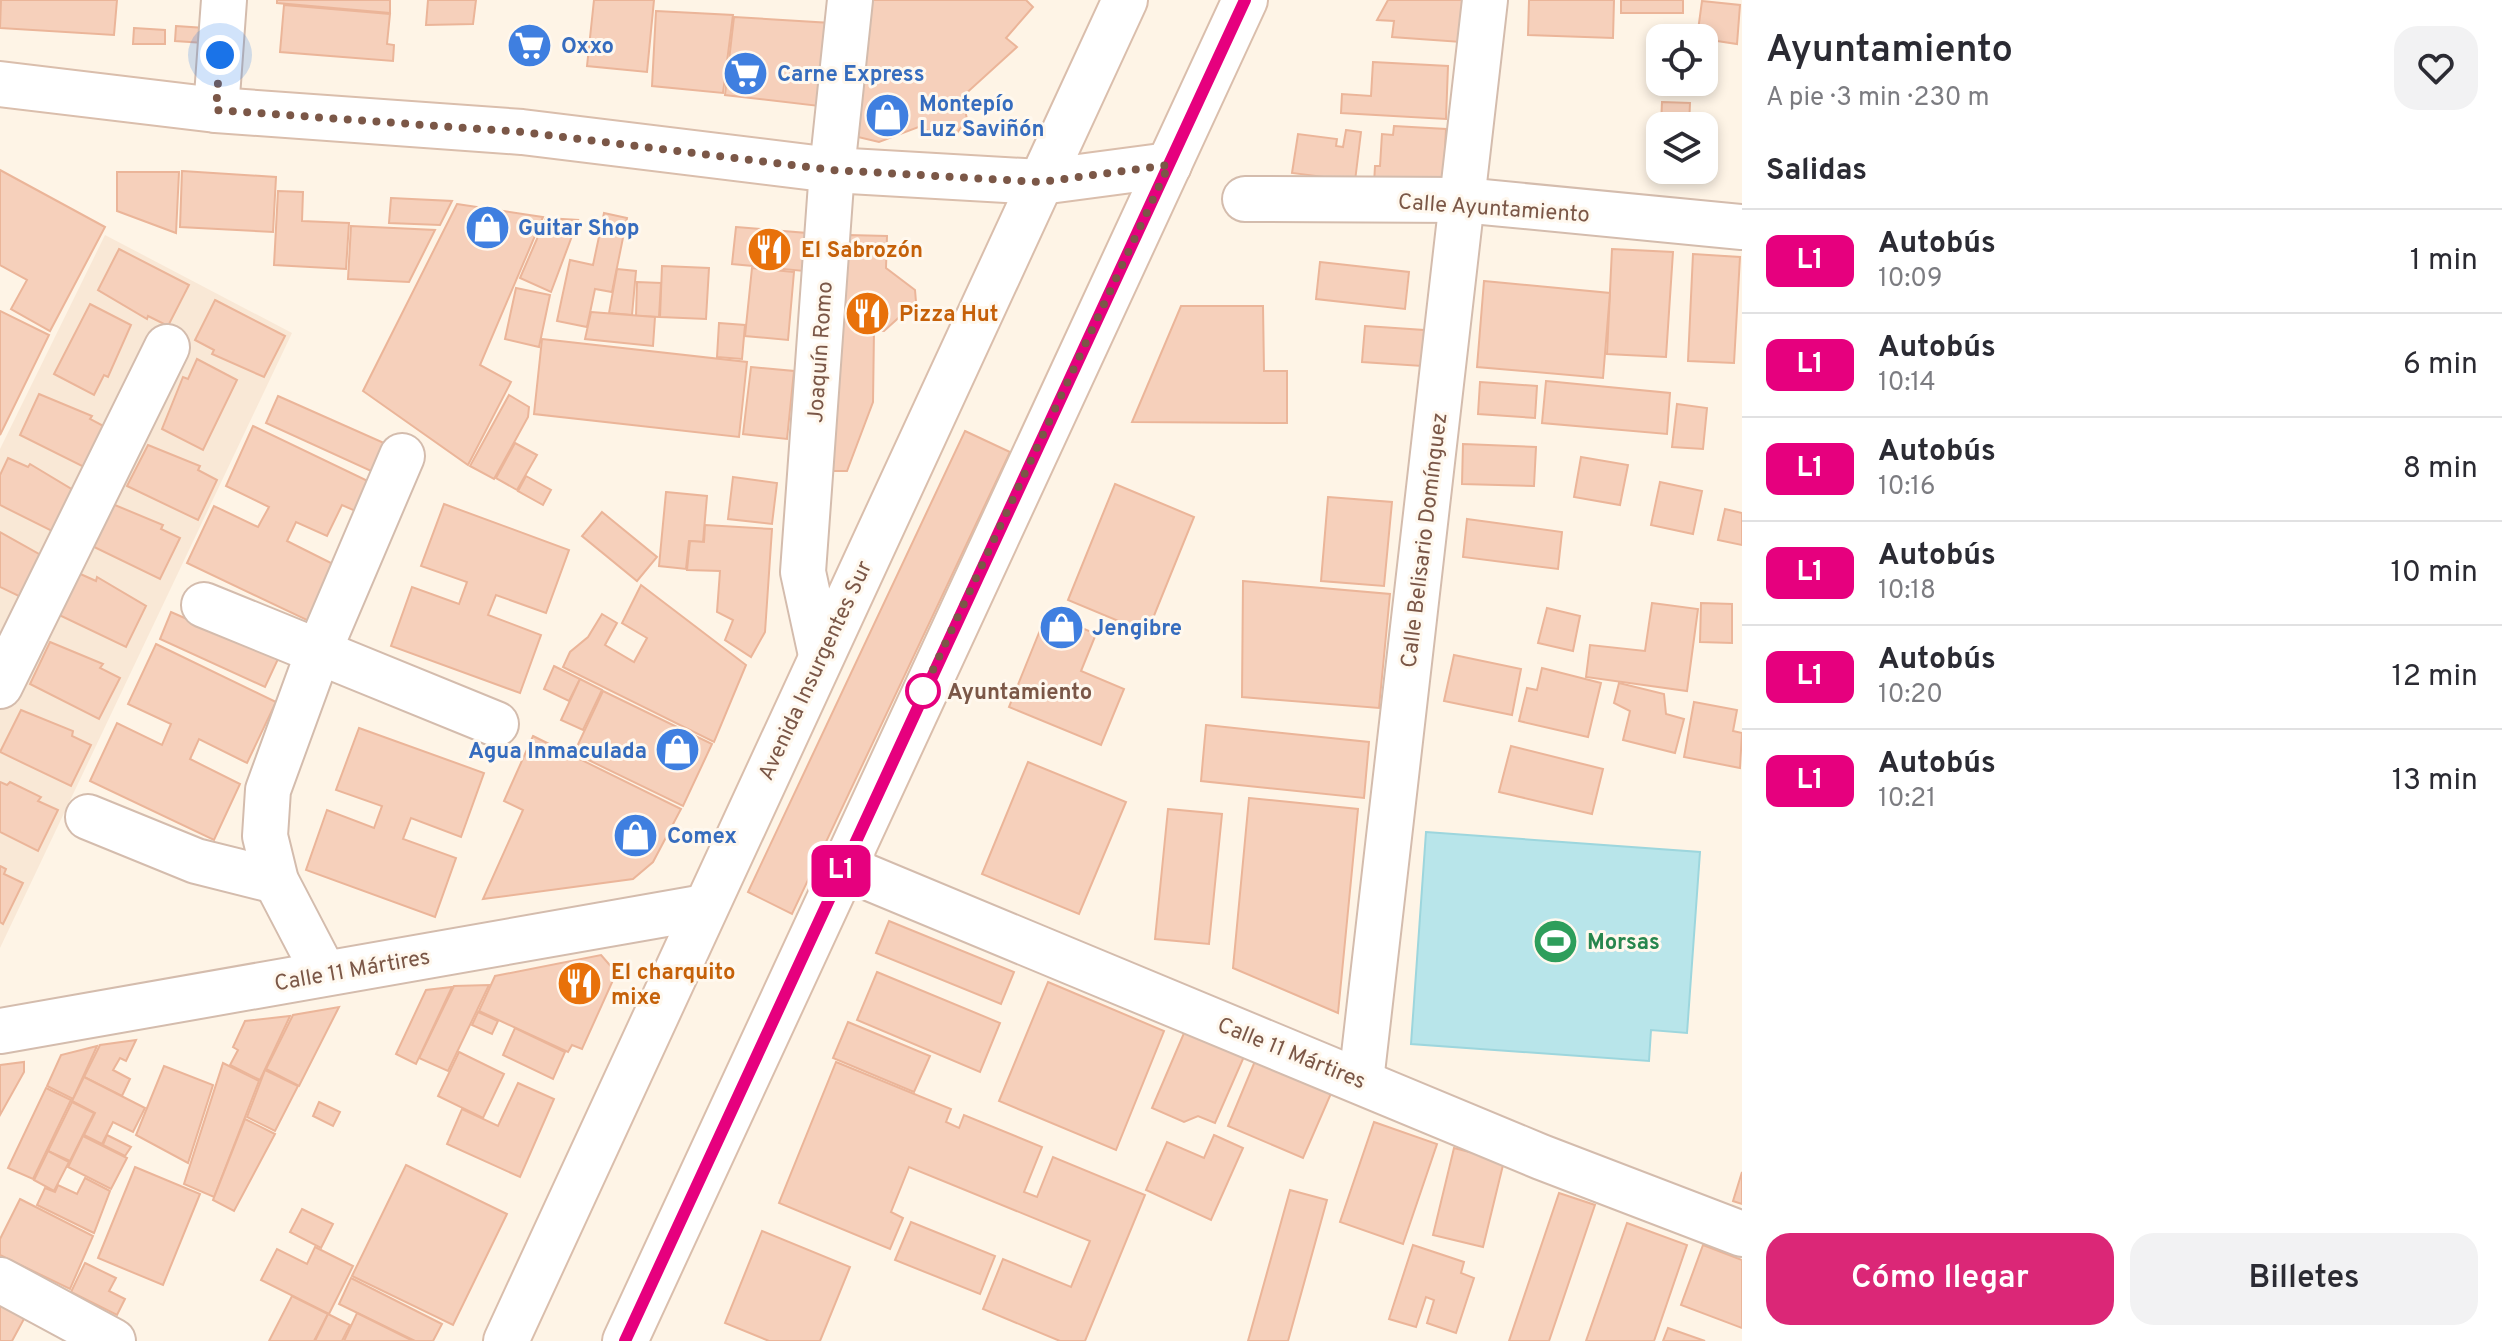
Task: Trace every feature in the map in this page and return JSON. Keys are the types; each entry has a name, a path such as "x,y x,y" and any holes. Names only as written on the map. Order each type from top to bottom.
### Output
{"street":[{"path":"216,110 224,0"},
{"name":"Joaquín Romo","path":"821,655 803,572 832,170 850,0"},
{"name":"Avenida Insurgentes Sur","path":"506,1341 1125,0"},
{"path":"625,1341 1245,0"},
{"name":"Calle Belisario Domínguez","path":"1361,1081 1485,0"},
{"path":"0,84 216,110 522,132 832,170 1041,182 1169,165"},
{"name":"Calle Ayuntamiento","path":"1245,199 1462,200 1742,227"},
{"path":"0,686 167,347"},
{"path":"324,973 276,881 265,836 268,790 318,653 402,456"},
{"path":"204,605 496,724"},
{"path":"88,817 196,861 276,881"},
{"name":"Calle 11 Mártires","path":"843,867 1541,1157 1742,1234"},
{"name":"Calle 11 Mártires","path":"0,1031 705,907"},
{"path":"0,1280 113,1341"}],"shaded area":[{"path":"105,235 292,333 0,948 0,449"}],"water":[{"name":"Morsas","path":"1426,832 1700,852 1687,1033 1651,1030 1649,1061 1411,1044"}],"building":[{"path":"1,0 117,0 114,35 0,28"},
{"path":"277,0 390,0 390,13 277,3"},
{"path":"428,0 476,0 473,24 426,25"},
{"path":"594,0 654,0 647,72 587,66"},
{"path":"872,0 1026,0 1033,7 1006,38 1017,47 962,97 967,119 957,133 934,135 921,126 879,142 858,137"},
{"path":"1388,0 1464,0 1461,42 1392,37 1394,21 1377,20"},
{"path":"1529,0 1614,0 1613,38 1528,35"},
{"path":"1621,0 1683,0 1683,13 1621,13"},
{"path":"1702,1 1740,5 1737,44 1718,41 1718,24 1699,24"},
{"path":"284,5 390,14 387,44 394,45 393,61 280,52"},
{"path":"656,11 733,15 723,93 652,86"},
{"path":"734,17 831,23 819,106 725,95"},
{"path":"176,26 205,28 204,43 175,41"},
{"path":"134,28 165,30 165,44 133,44"},
{"path":"1373,62 1448,66 1446,119 1341,113 1342,94 1371,96"},
{"path":"1662,102 1690,103 1690,112 1662,112"},
{"path":"1394,126 1446,129 1443,188 1374,184 1375,166 1380,166 1382,134 1393,135"},
{"path":"1346,130 1361,132 1355,181 1292,173 1298,134 1337,139 1336,146 1343,147"},
{"path":"0,170 105,227 50,331 11,309 27,280 0,265"},
{"path":"182,171 276,177 273,232 180,227"},
{"path":"117,172 179,172 176,233 117,211"},
{"path":"278,191 303,192 302,221 349,223 346,269 274,265"},
{"path":"391,198 452,201 440,225 389,223"},
{"path":"457,204 543,217 480,365 511,382 468,465 363,391"},
{"path":"604,213 627,218 612,292 595,289 587,327 557,321 570,260 593,265"},
{"path":"546,218 578,220 551,292 520,278"},
{"path":"351,226 435,230 409,282 348,279"},
{"name":"El Sabrozón","path":"736,227 807,233 804,271 732,264"},
{"path":"848,235 887,236 886,268 915,290 916,302 884,331 874,330 873,402 847,471 832,471"},
{"path":"119,249 189,285 168,326 148,316 147,319 98,290"},
{"path":"1612,249 1673,252 1666,357 1607,354"},
{"path":"1693,254 1740,257 1734,363 1688,361"},
{"path":"1320,262 1409,272 1405,309 1316,299"},
{"path":"662,266 709,268 706,319 660,317"},
{"path":"752,268 794,272 788,340 745,336"},
{"path":"617,269 636,271 632,315 609,313"},
{"path":"1484,281 1610,293 1603,378 1477,367"},
{"path":"637,282 661,283 659,317 636,316"},
{"path":"516,288 550,295 539,347 505,339"},
{"path":"215,300 285,336 264,377 212,354 214,350 195,340"},
{"path":"90,304 131,325 108,377 104,375 94,395 54,374"},
{"path":"1181,306 1263,306 1264,371 1287,371 1287,423 1132,422"},
{"path":"0,311 49,335 0,435"},
{"path":"591,312 655,317 653,346 585,339"},
{"path":"719,323 745,325 742,359 717,357"},
{"path":"1365,326 1424,330 1422,366 1362,362"},
{"path":"542,339 747,362 739,437 534,414"},
{"path":"197,359 237,380 203,450 162,429 183,377 188,379"},
{"path":"751,367 794,371 787,439 743,434"},
{"path":"1546,381 1670,393 1667,434 1542,423"},
{"path":"1480,382 1537,386 1535,418 1478,414"},
{"path":"39,394 92,416 90,419 109,429 90,470 20,435"},
{"path":"509,395 529,407 528,417 494,479 470,466"},
{"path":"278,396 384,443 371,471 266,423"},
{"path":"1677,404 1707,408 1703,449 1672,447"},
{"path":"253,426 374,484 360,513 342,505 327,536 296,522 287,541 337,566 311,622 187,563 214,506 258,527 269,507 226,486"},
{"path":"965,431 1010,452 792,914 748,892"},
{"path":"515,443 537,455 517,490 496,478"},
{"path":"1463,444 1536,447 1534,486 1462,484"},
{"path":"148,445 200,466 198,470 217,480 198,520 127,486"},
{"path":"1581,457 1628,465 1620,505 1574,497"},
{"path":"8,458 28,467 30,464 78,493 58,534 0,505 0,475"},
{"path":"526,476 551,490 543,505 518,491"},
{"path":"733,477 777,483 772,524 728,519"},
{"path":"1660,482 1702,491 1693,534 1651,525"},
{"path":"1115,484 1194,517 1147,633 1068,600"},
{"path":"666,492 707,496 703,542 689,541 686,569 659,566"},
{"path":"1328,497 1392,502 1384,586 1321,581"},
{"path":"110,503 163,525 161,529 180,538 160,579 90,545"},
{"path":"444,504 569,550 546,613 496,595 488,615 541,635 520,693 391,646 412,587 459,604 467,582 421,566"},
{"path":"1725,509 1742,513 1742,545 1718,540"},
{"path":"602,512 657,557 637,581 582,536"},
{"path":"1467,519 1562,532 1558,569 1463,557"},
{"path":"705,525 772,529 765,632 751,657 725,640 733,620 717,612 720,571 687,570 690,541 704,542"},
{"path":"0,532 46,558 25,599 0,587"},
{"path":"76,572 96,581 97,577 146,606 126,647 55,613"},
{"path":"1243,581 1390,594 1379,708 1242,697"},
{"path":"641,585 746,665 714,742 563,667 570,652 588,637 602,614 617,623 605,645 634,662 647,638 622,623"},
{"path":"1652,603 1698,609 1687,691 1586,677 1590,645 1645,651"},
{"path":"1701,603 1732,604 1732,643 1700,642"},
{"path":"1547,608 1580,616 1573,651 1538,643"},
{"path":"171,612 278,659 265,687 160,639"},
{"path":"1047,613 1096,634 1081,671 1124,689 1101,745 1009,707"},
{"path":"50,642 103,664 100,668 120,678 99,719 30,684"},
{"path":"156,644 276,702 247,763 199,739 190,759 240,784 214,840 90,781 117,723 162,745 171,724 128,704"},
{"path":"1454,655 1521,669 1512,715 1444,701"},
{"path":"554,666 580,679 569,701 544,689"},
{"path":"1542,668 1601,683 1588,737 1519,721 1527,688 1537,690"},
{"path":"580,679 602,690 583,730 561,720"},
{"path":"1619,683 1664,694 1666,714 1684,719 1675,753 1623,740 1630,711 1614,703"},
{"path":"603,691 712,744 683,806 574,753"},
{"path":"1694,702 1737,710 1733,731 1742,733 1740,768 1684,757"},
{"path":"21,710 73,731 72,736 91,745 71,786 0,752"},
{"path":"1206,725 1369,742 1364,798 1201,781"},
{"path":"359,728 484,773 461,837 411,818 403,839 456,858 435,917 306,870 327,810 374,828 382,806 336,790"},
{"path":"533,736 681,809 653,862 633,879 483,899 523,810 504,801"},
{"path":"1511,746 1603,769 1592,814 1499,792"},
{"path":"1028,762 1126,802 1079,914 982,874"},
{"path":"0,782 7,785 10,782 41,797 38,801 58,810 38,851 0,832"},
{"path":"1249,798 1358,809 1338,1013 1233,968"},
{"path":"1168,809 1222,814 1209,944 1155,939"},
{"path":"0,866 6,869 4,874 23,883 3,924 0,922"},
{"path":"889,921 1014,972 1001,1004 876,953"},
{"path":"601,955 615,971 614,978 582,1049 572,1045 568,1052 479,1011 495,976"},
{"path":"877,972 1000,1023 980,1072 857,1020"},
{"path":"1048,982 1164,1031 1116,1150 999,1101"},
{"path":"489,985 448,1071 419,1058 454,986"},
{"path":"452,987 416,1064 396,1054 426,990"},
{"path":"339,1007 299,1086 266,1069 293,1015"},
{"path":"478,1012 498,1021 492,1034 472,1025"},
{"path":"290,1016 260,1080 230,1065 238,1050 233,1047 245,1021"},
{"path":"848,1022 930,1056 914,1092 833,1058"},
{"path":"1187,1026 1246,1052 1215,1123 1198,1116 1184,1122 1152,1108"},
{"path":"515,1028 565,1052 553,1079 503,1055"},
{"path":"136,1040 126,1061 120,1058 113,1070 130,1079 122,1096 84,1077 100,1045"},
{"path":"97,1046 73,1099 47,1086 61,1055"},
{"path":"1260,1049 1336,1082 1303,1158 1228,1126"},
{"path":"459,1052 504,1074 483,1118 438,1096"},
{"path":"24,1062 24,1072 0,1115 0,1065"},
{"path":"836,1062 951,1109 946,1122 959,1128 964,1115 1042,1147 1024,1192 1037,1197 1053,1157 1145,1195 1085,1341 1060,1341 983,1309 1003,1259 1071,1287 1090,1241 909,1167 891,1212 903,1218 890,1249 779,1203"},
{"path":"223,1063 259,1081 214,1197 184,1184"},
{"path":"164,1066 213,1085 188,1163 136,1135"},
{"path":"265,1070 298,1086 275,1131 247,1117"},
{"path":"84,1077 145,1108 133,1132 113,1122 102,1144 84,1135 95,1113 72,1101"},
{"path":"518,1083 554,1099 520,1177 447,1144 462,1109 498,1126"},
{"path":"46,1088 71,1100 33,1179 8,1168"},
{"path":"72,1102 94,1113 70,1161 48,1151"},
{"path":"319,1102 340,1112 333,1126 313,1116"},
{"path":"245,1119 275,1134 234,1211 213,1200"},
{"path":"1374,1122 1437,1144 1403,1244 1340,1222"},
{"path":"107,1135 131,1147 125,1156 103,1145"},
{"path":"1214,1135 1243,1148 1211,1220 1146,1190 1167,1142 1204,1158"},
{"path":"83,1136 127,1158 111,1189 68,1167"},
{"path":"1454,1148 1504,1161 1483,1247 1433,1235"},
{"path":"48,1151 69,1162 54,1191 34,1180"},
{"path":"406,1165 507,1214 453,1325 352,1276"},
{"path":"135,1167 200,1194 163,1285 98,1258"},
{"path":"1742,1172 1742,1204 1733,1201"},
{"path":"85,1178 110,1191 94,1233 37,1205 45,1188 55,1192 58,1185 77,1194"},
{"path":"1290,1190 1327,1200 1288,1341 1248,1341"},
{"path":"1559,1193 1595,1205 1549,1341 1509,1341"},
{"path":"20,1199 93,1236 70,1289 0,1255 0,1239"},
{"path":"302,1209 333,1224 321,1248 290,1232"},
{"path":"911,1222 995,1256 980,1294 895,1260"},
{"path":"1627,1223 1687,1245 1654,1341 1586,1341"},
{"path":"762,1231 850,1267 820,1341 769,1341 725,1323"},
{"path":"1413,1245 1464,1262 1461,1273 1474,1278 1456,1333 1427,1323 1434,1300 1426,1297 1416,1327 1389,1319"},
{"path":"1703,1245 1742,1260 1742,1328 1681,1305"},
{"path":"315,1247 353,1266 329,1314 261,1280 277,1249 307,1264"},
{"path":"85,1263 116,1278 109,1291 125,1299 117,1315 71,1292"},
{"path":"351,1278 442,1324 433,1341 415,1341 339,1304"},
{"path":"0,1289 31,1306 12,1341 0,1341"},
{"path":"292,1296 328,1314 314,1341 269,1341"},
{"path":"357,1313 413,1341 344,1341"},
{"path":"328,1314 350,1325 342,1341 315,1341"},
{"path":"1668,1328 1705,1341 1663,1341"}],"bus line":[{"name":"L1","path":"625,1341 1245,0"}],"place":[{"name":"Oxxo","path":"530,45"},
{"name":"Carne Express","path":"746,73"},
{"name":"Montepío Luz Saviñón","path":"888,116"},
{"name":"Guitar Shop","path":"487,227"},
{"name":"El Sabrozón","path":"770,249"},
{"name":"Pizza Hut","path":"868,313"},
{"name":"Jengibre","path":"1061,627"},
{"name":"Ayuntamiento","path":"923,691"},
{"name":"Agua Inmaculada","path":"678,750"},
{"name":"Comex","path":"636,835"},
{"name":"Morsas","path":"1556,941"},
{"name":"El charquito mixe","path":"580,984"}],"route":[{"path":"220,55 216,110 522,132 832,170 1041,182 1169,165 918,702 923,691"}]}
